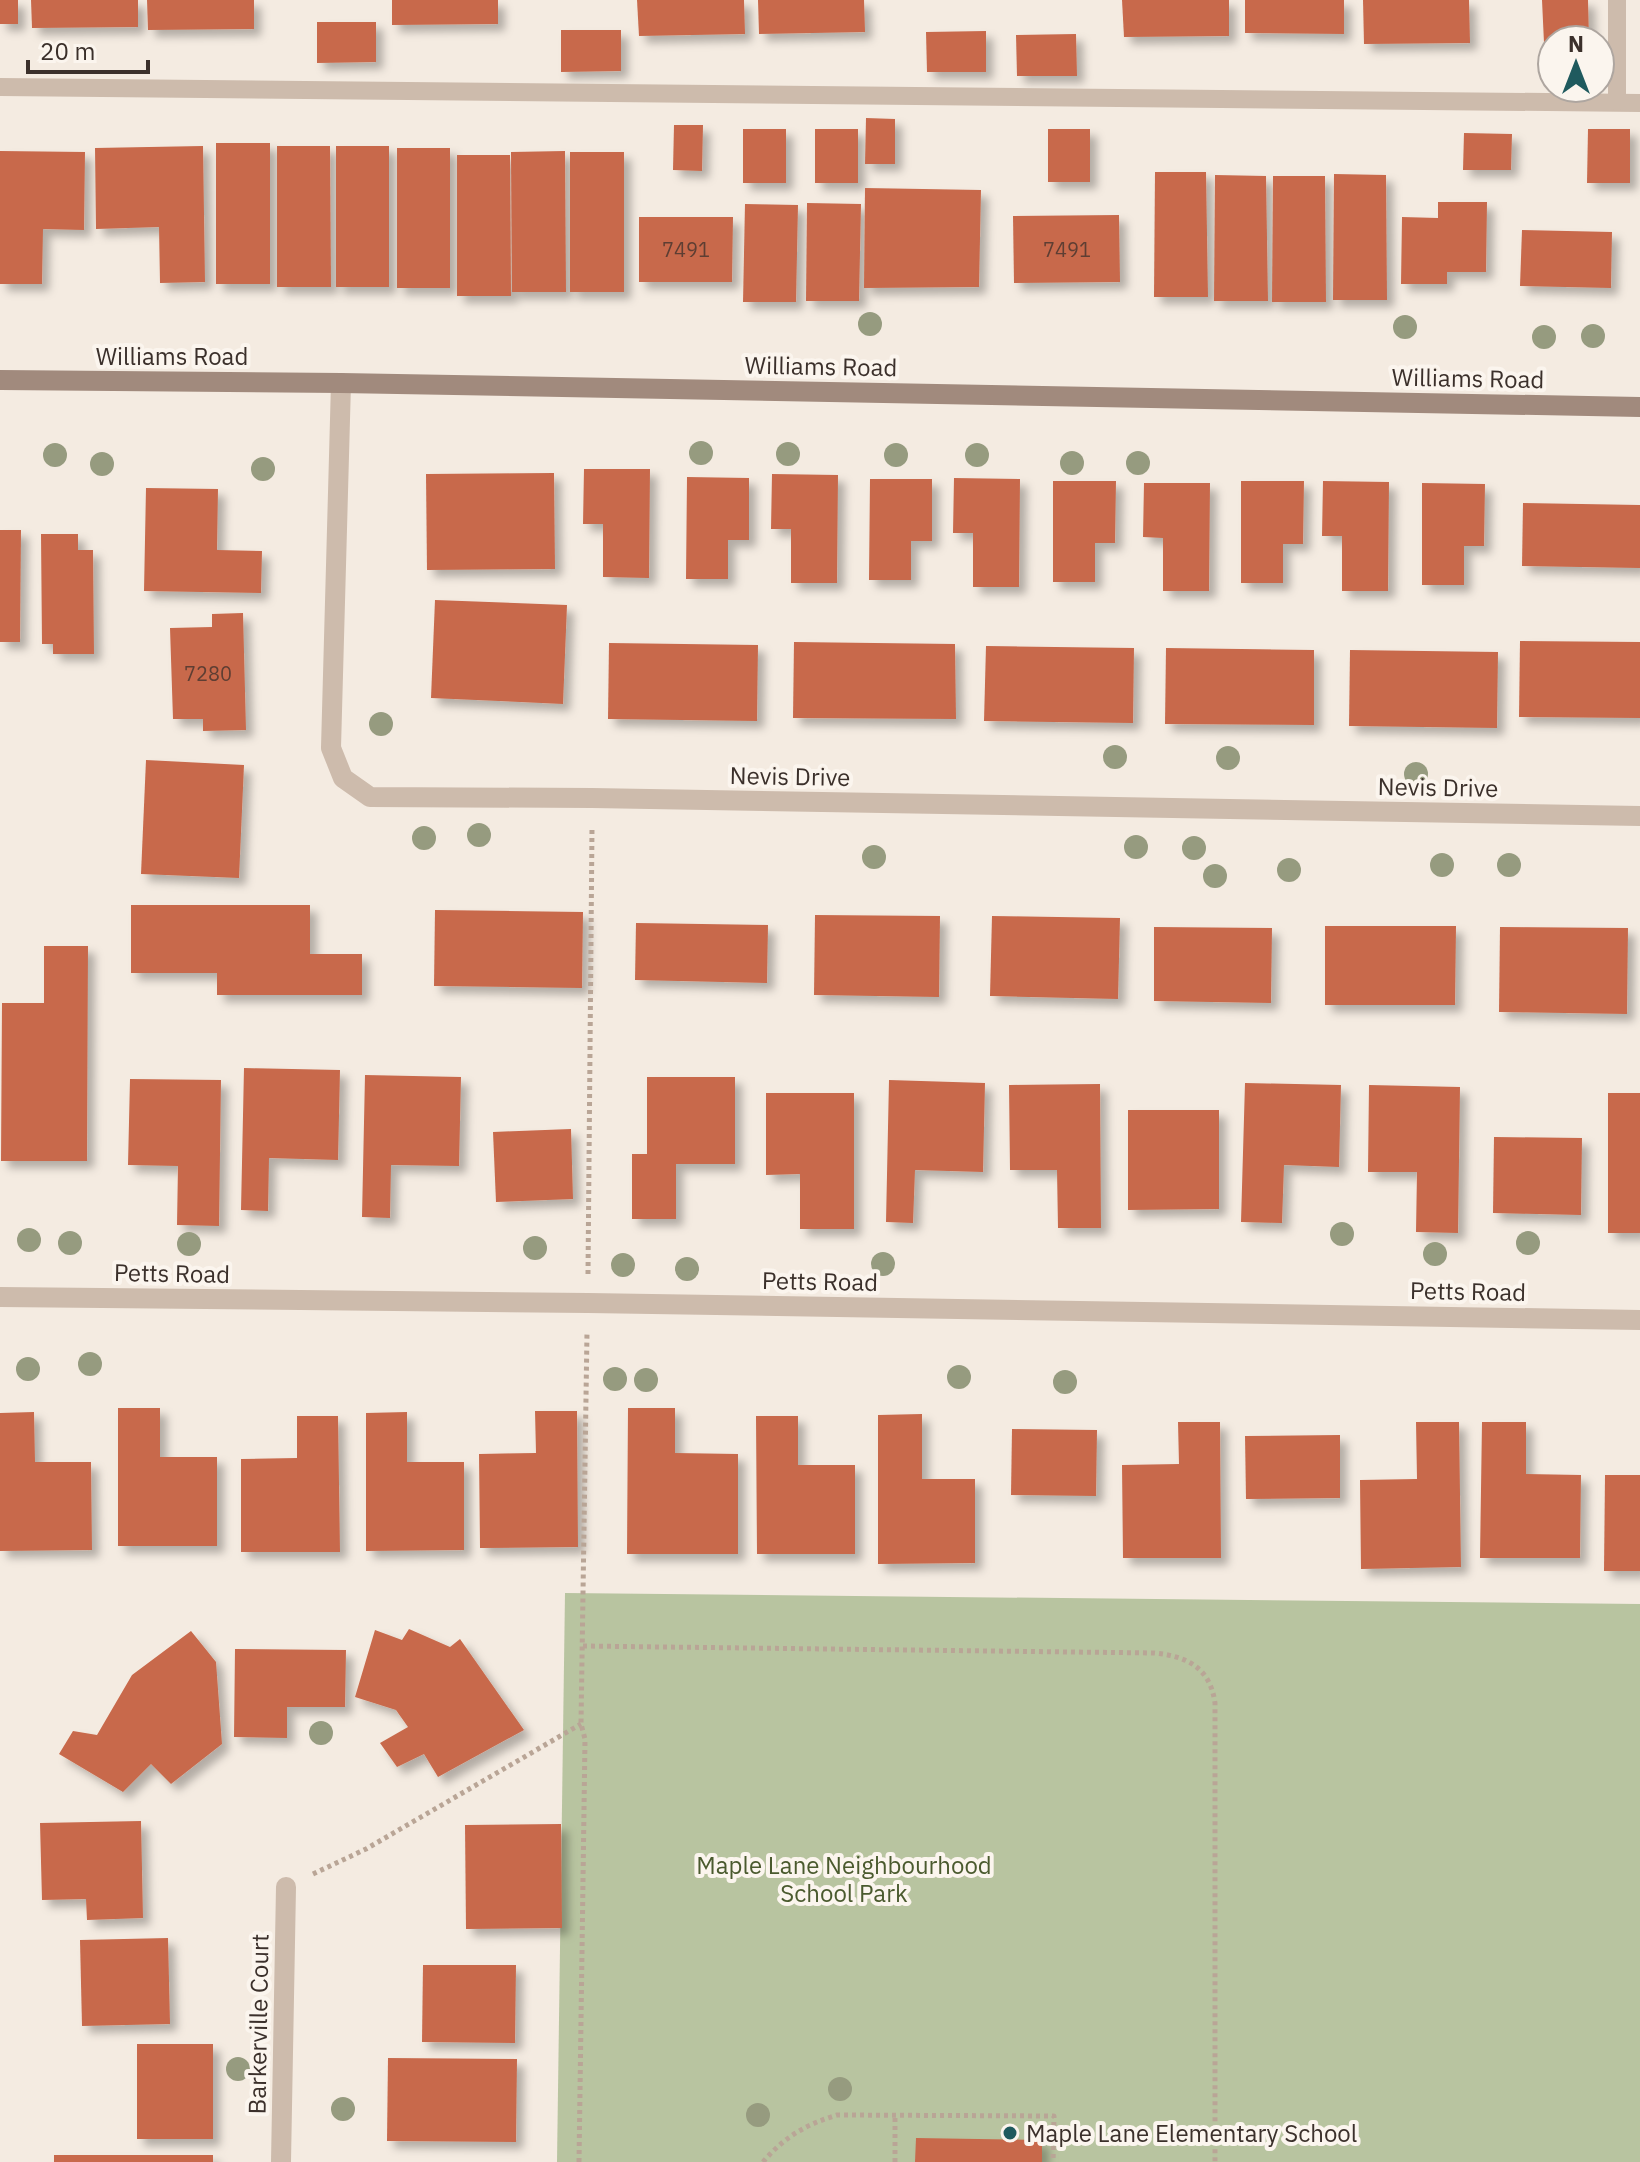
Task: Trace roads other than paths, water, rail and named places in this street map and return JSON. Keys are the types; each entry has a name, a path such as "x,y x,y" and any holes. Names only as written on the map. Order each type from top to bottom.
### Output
{"street":[{"name":"Williams Road","path":"0,380 341,383 1640,407"},
{"name":"Nevis Drive","path":"341,383 331,748 343,778 370,797 1640,816"},
{"name":"Petts Road","path":"0,1297 1640,1320"},
{"name":"Barkerville Court","path":"281,2162 286,1887"}],"lane":[{"path":"1617,0 1617,102"},
{"path":"0,87 1640,103"}],"place":[{"name":"Maple Lane Elementary School","path":"1010,2133"}],"park label":[{"name":"Maple Lane Neighbourhood School Park","path":"844,1879"}]}
